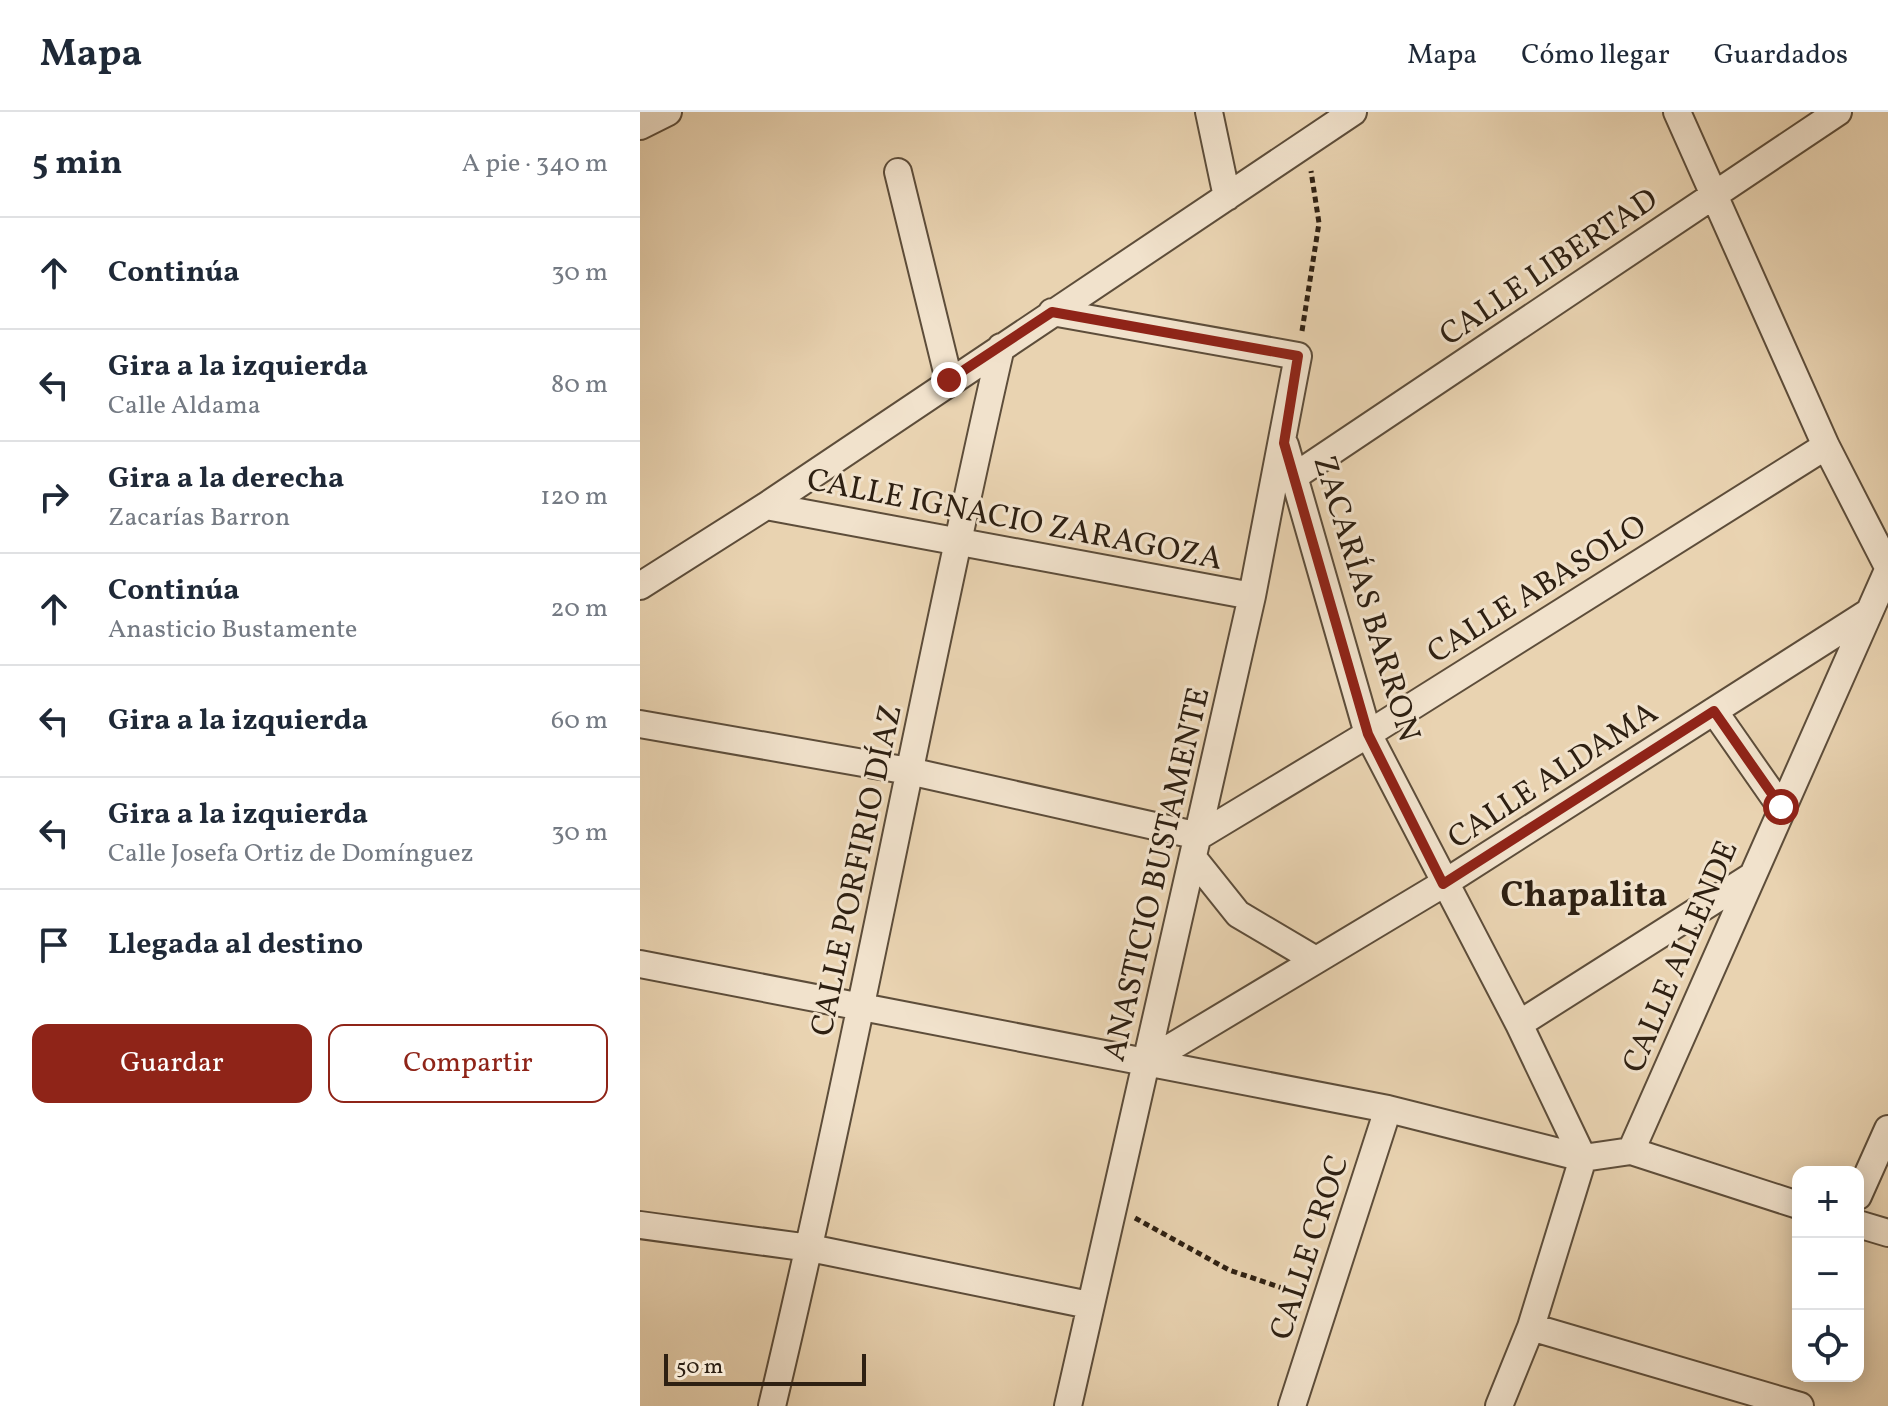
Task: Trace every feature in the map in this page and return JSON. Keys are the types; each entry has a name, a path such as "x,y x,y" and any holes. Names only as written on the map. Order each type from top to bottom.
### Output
{"street":[{"path":"640,126 668,112"},
{"path":"1209,112 1227,197"},
{"path":"640,586 766,506 949,380 1353,112"},
{"path":"1677,112 1826,446 1888,568"},
{"name":"CALLE LIBERTAD","path":"1295,476 1838,112"},
{"path":"898,172 949,380"},
{"path":"1052,312 1298,356"},
{"name":"CALLE PORFIRIO DÍAZ","path":"772,1406 810,1248 957,540 1001,347"},
{"name":"ANASTICIO BUSTAMENTE","path":"1068,1406 1252,596 1284,443 1298,356"},
{"name":"ZACARÍAS BARRON","path":"1284,443 1368,734 1443,884 1519,1024 1583,1158"},
{"name":"CALLE ABASOLO","path":"1196,848 1368,734 1826,446"},
{"name":"CALLE IGNACIO ZARAGOZA","path":"766,506 1252,596"},
{"name":"CALLE ALLENDE","path":"1631,1151 1888,568"},
{"name":"CALLE ALDAMA","path":"1148,1061 1443,884 1866,614"},
{"path":"1714,711 1781,807"},
{"path":"640,724 909,771 1196,848 1238,914 1314,959"},
{"path":"1519,1024 1749,878"},
{"path":"640,964 1388,1109 1583,1158 1631,1151 1792,1203"},
{"name":"CALLE CROC","path":"1292,1406 1388,1109"},
{"path":"1864,1183 1888,1129"},
{"path":"1499,1406 1531,1327 1583,1158"},
{"path":"640,1225 810,1248 1089,1305"},
{"path":"1864,1226 1888,1233"},
{"path":"1531,1327 1800,1406"}],"path":[{"path":"1298,356 1319,223 1307,143"},
{"path":"1113,1205 1229,1270 1326,1302"}],"district":[{"name":"Chapalita","path":"1584,893"}],"route":[{"path":"949,380 1052,312 1298,356 1284,443 1368,734 1443,884 1714,711 1781,807"}]}
